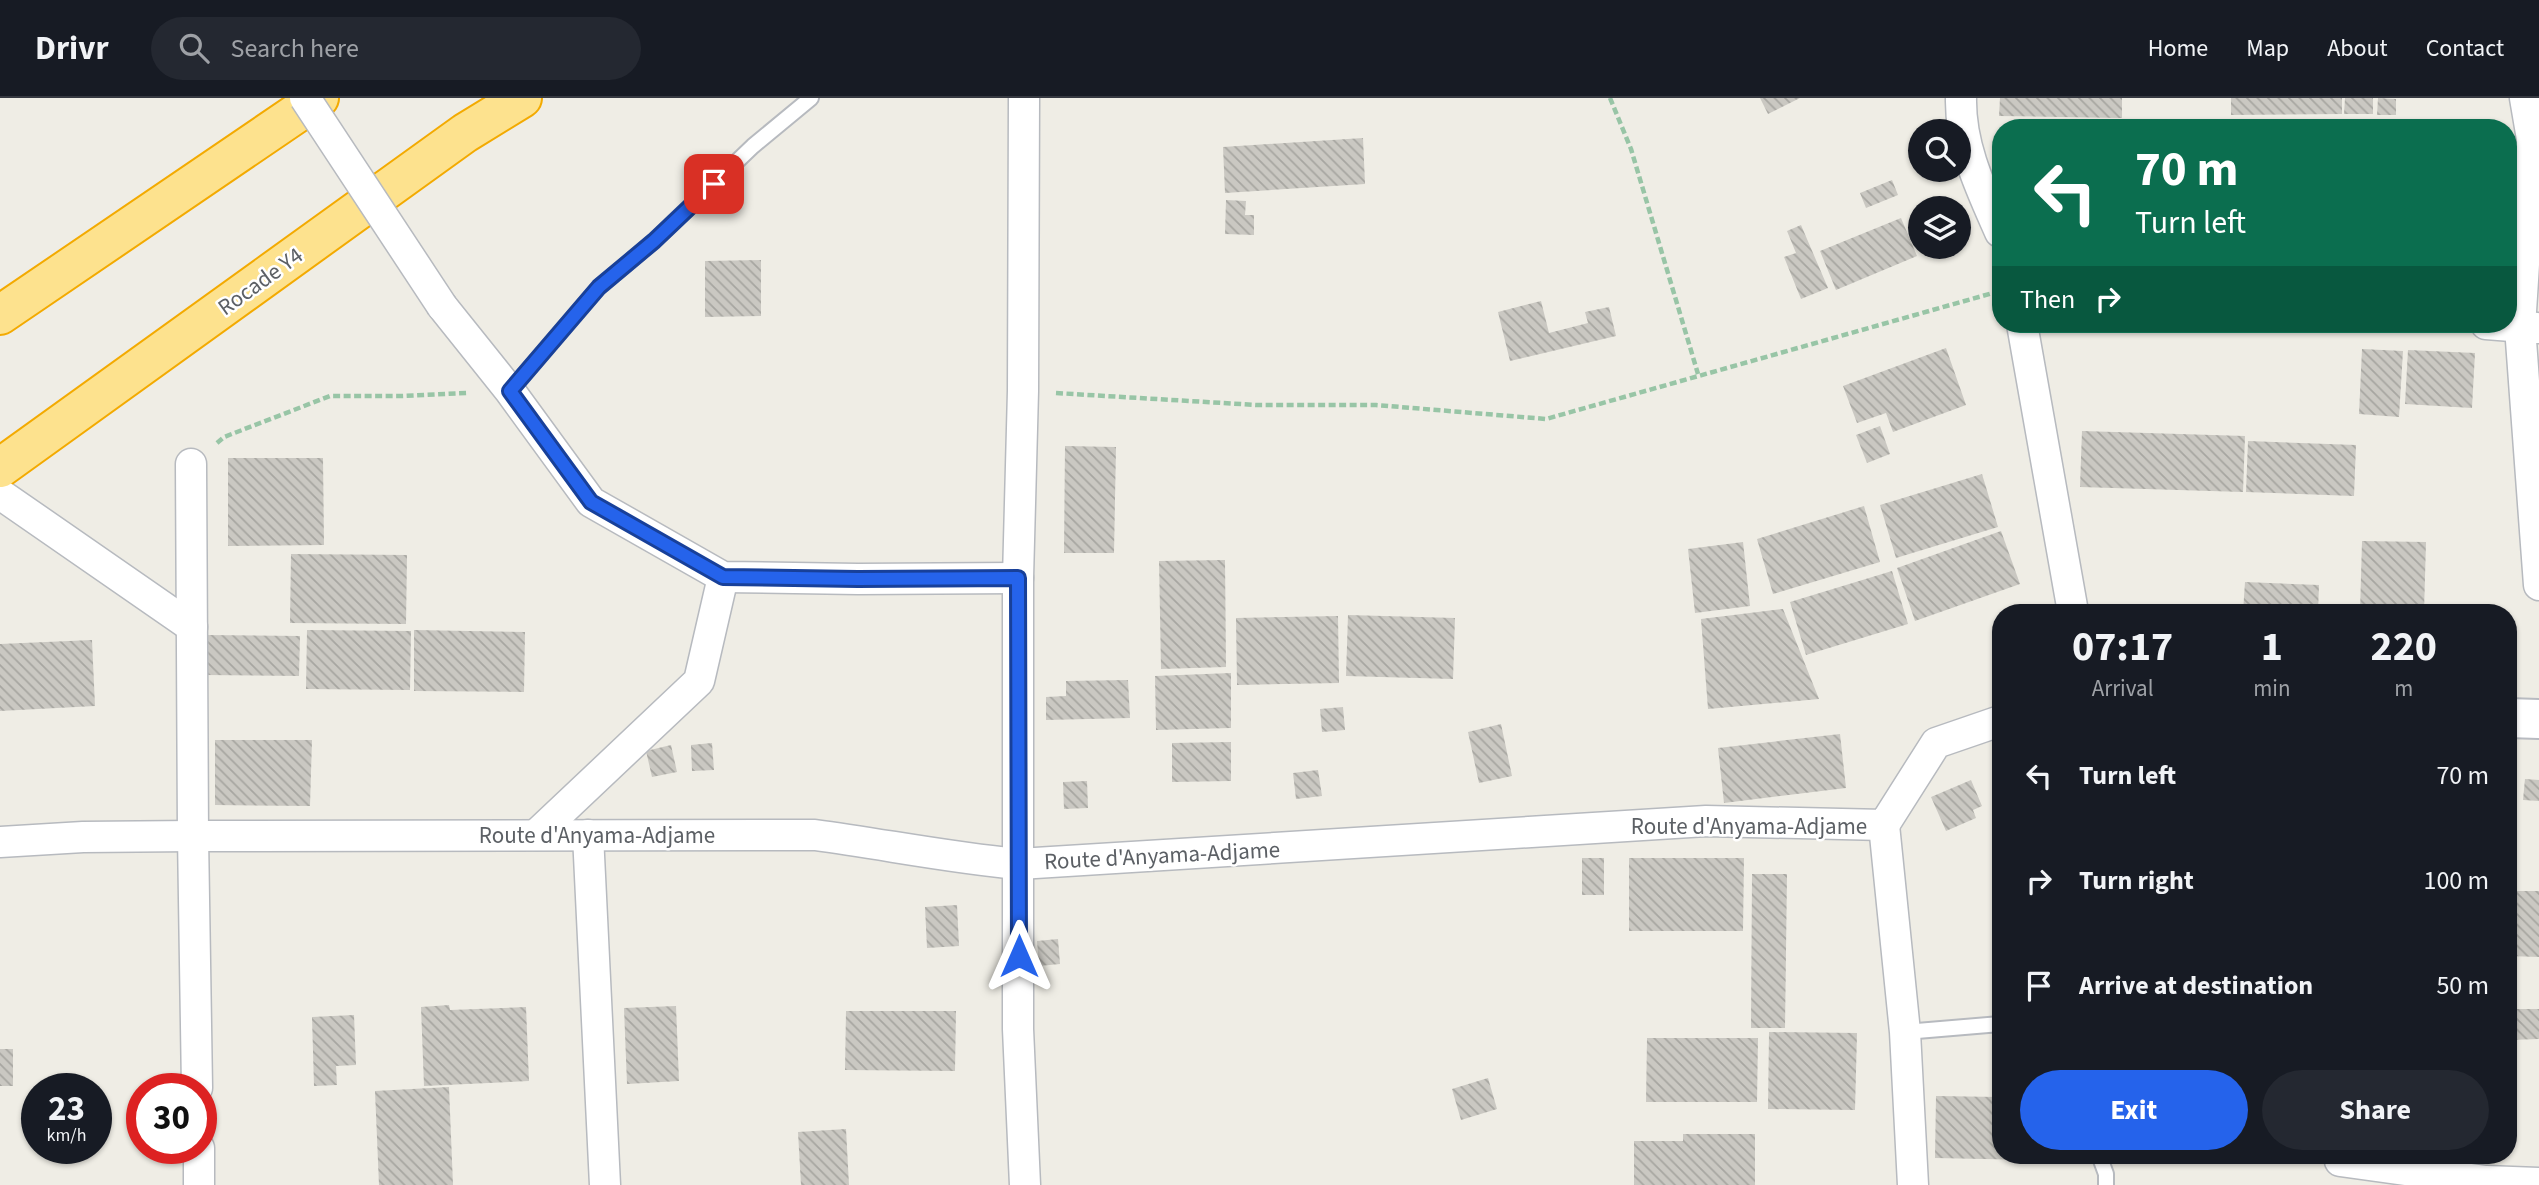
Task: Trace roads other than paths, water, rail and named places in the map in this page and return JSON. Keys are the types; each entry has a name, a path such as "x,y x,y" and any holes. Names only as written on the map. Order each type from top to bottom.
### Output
{"highway":[{"path":"0,315 319,98"},
{"name":"Rocade Y4","path":"0,468 454,142 522,98"}],"street":[{"path":"305,98 442,306 510,391 591,502 723,577 1018,578"},
{"path":"1024,98 1023,391 1018,578 1018,1029 1024,1185"},
{"path":"1961,98 1961,115 1973,172 1992,214"},
{"path":"2525,98 2532,139 2530,328 2539,585"},
{"path":"2024,333 2072,604"},
{"path":"191,464 192,835 197,1073"},
{"path":"0,494 192,627"},
{"path":"536,835 699,681 723,577"},
{"path":"2517,718 2539,719"},
{"name":"Route d'Anyama-Adjame","path":"0,842 83,836 192,835 815,835 1019,864 1706,821 1884,825 1937,743 1992,724"},
{"path":"1884,825 1905,1032 1913,1185"},
{"path":"588,835 605,1185"},
{"path":"198,1164 199,1185"},
{"path":"2360,1164 2486,1183 2539,1183"}],"lane":[{"path":"510,391 599,287 654,241 753,146 811,98"},
{"path":"1905,1032 1992,1025"},
{"path":"2102,1164 2106,1185"}]}
